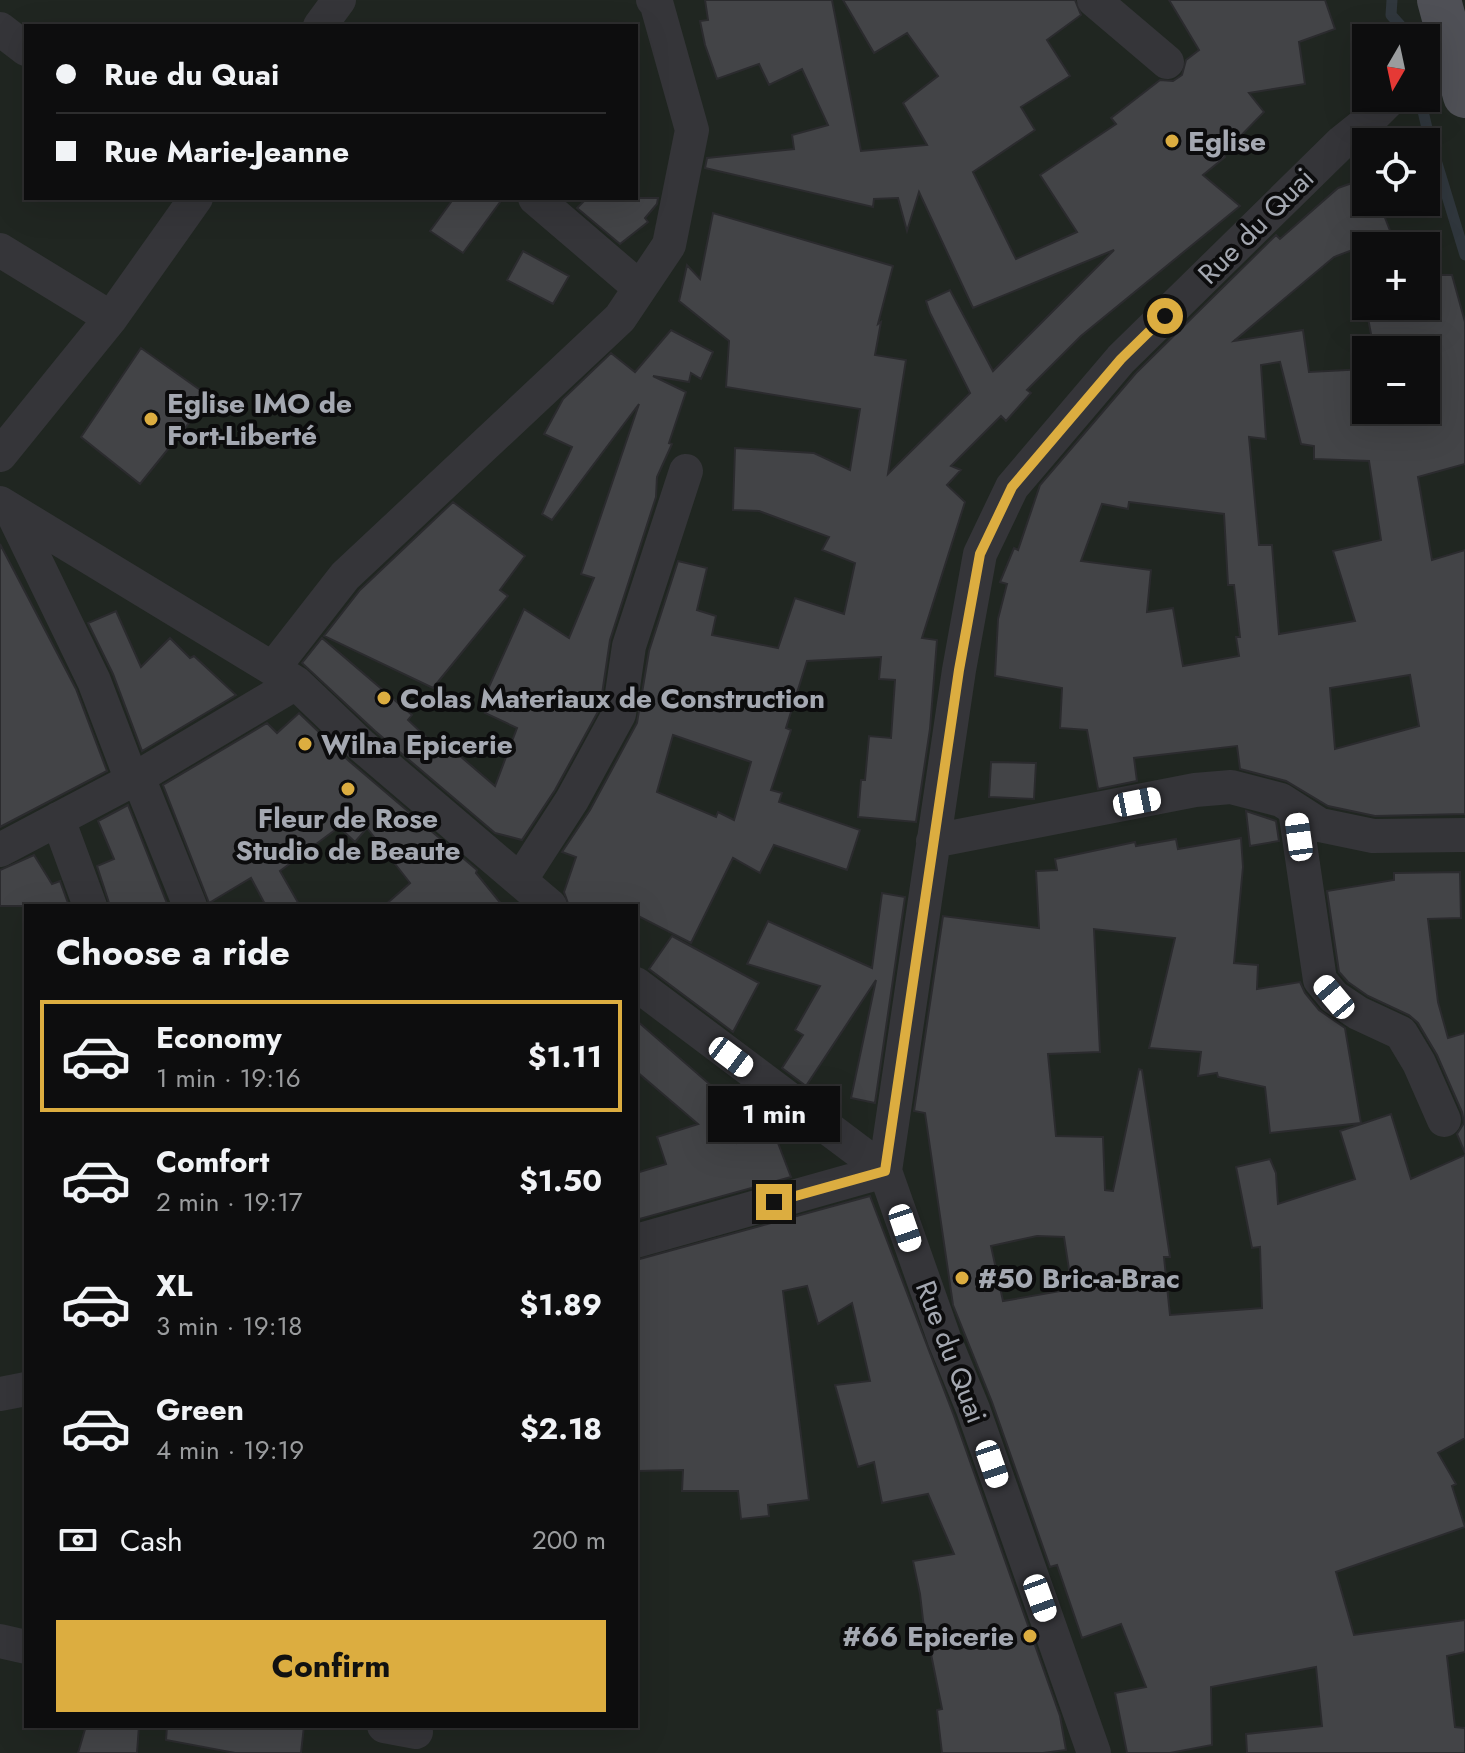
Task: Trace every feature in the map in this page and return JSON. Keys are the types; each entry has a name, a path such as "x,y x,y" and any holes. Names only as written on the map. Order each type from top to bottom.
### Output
{"main road":[{"path":"1440,38 1465,96"}],"street":[{"path":"1094,0 1167,62"},
{"path":"0,850 134,778 285,675 345,576 620,318 669,245 692,130 656,1"},
{"path":"0,29 24,47"},
{"name":"Rue du Quai","path":"1094,1753 885,1171 959,670 980,554 1012,487 1121,359 1342,142 1377,112"},
{"path":"0,455 111,318 195,200"},
{"path":"537,200 640,288"},
{"path":"0,250 111,318"},
{"path":"521,879 572,800 619,714 629,646 686,471"},
{"path":"6,508 285,675 362,746 548,904"},
{"path":"6,508 94,681 189,904"},
{"path":"933,841 1195,790 1231,787 1281,800 1320,825 1373,836 1465,835"},
{"path":"1295,810 1320,980 1334,997 1358,1013 1401,1033 1419,1063 1444,1120"},
{"path":"58,819 89,904"},
{"path":"642,997 885,1171"},
{"path":"638,1240 885,1171"},
{"path":"0,1394 24,1389"},
{"path":"0,1641 24,1647"}],"shaded area":[{"path":"0,0 1465,0 1465,1753 0,1753"}],"building":[{"path":"705,0 832,0 861,151 927,145 903,103 938,76 907,33 874,53 843,0 1075,0 1081,15 1047,40 1070,76 1021,107 1035,130 973,172 1016,259 1077,232 1040,175 1116,124 1111,118 1160,80 1173,81 1182,75 1186,60 1199,50 1169,0 1325,0 1335,29 1299,42 1305,84 1249,93 1264,112 1223,154 1225,157 1203,175 1240,206 1081,336 1027,390 1031,393 1006,421 1001,416 951,466 961,470 947,485 965,502 922,638 937,640 930,729 916,822 858,817 869,736 891,738 895,680 879,679 881,657 807,661 786,728 791,730 771,790 782,793 779,802 860,830 847,870 774,845 760,873 733,858 691,943 638,916 638,904 568,904 564,892 576,857 562,852 590,810 637,723 649,651 678,561 707,568 697,610 716,616 712,635 778,648 795,598 844,614 855,563 822,550 829,537 759,511 733,510 735,448 814,453 850,470 860,409 726,387 729,341 679,301 687,265 700,279 713,213 893,266 878,324 881,322 875,355 906,360 888,474 970,393 926,301 950,290 993,371 1114,250 973,308 919,192 907,231 898,198 874,199 873,207 705,168 707,158 794,149 792,135 828,125 802,69 769,85 759,64 717,79 700,21 708,20","holes":["673,735 751,762 734,820 718,812 716,817 657,792"]},
{"path":"1352,183 1352,216 1384,216 1391,232 1352,232 1352,250 1334,257 1234,341 1303,330 1309,372 1352,370 1352,424 1440,424 1440,336 1371,336 1368,320 1440,320 1440,275 1452,275 1465,322 1465,464 1418,477 1432,560 1465,550 1465,814 1375,816 1328,806 1286,781 1240,769 1237,746 1134,758 1137,781 1098,789 1087,730 1060,728 1062,688 995,676 998,619 1007,584 1000,582 1014,548 1018,550 1040,485 1136,373 1276,235 1280,239 1338,188","holes":["1280,362 1301,444 1314,446 1314,459 1369,461 1381,540 1333,551 1355,621 1279,634 1272,545 1259,545 1249,437 1266,439 1261,365","1129,502 1224,514 1228,585 1234,585 1239,656 1183,666 1173,608 1147,612 1151,570 1081,561 1102,504 1128,509","1410,675 1419,726 1335,749 1330,688"]},
{"path":"658,198 657,204 645,218 648,222 620,244 577,208 585,200"},
{"path":"453,200 502,200 463,253 430,231"},
{"path":"523,251 569,276 553,304 507,280"},
{"path":"671,330 713,352 701,379 691,373 689,382 653,376 686,392 669,443 672,444 657,477 656,497 610,640 600,708 555,790 522,840 495,833 375,731 302,663 322,638 412,715 408,720 447,757 453,750 495,786 517,728 485,713 493,704 483,700 524,609 569,638 594,578 581,574 639,404 552,520 542,514 572,447 544,434 563,399 611,353 635,372"},
{"path":"141,348 210,397 140,484 81,437"},
{"path":"453,502 525,556 500,590 508,596 433,688 324,636 360,590"},
{"path":"0,544 76,689 107,771 0,827"},
{"path":"116,611 141,667 170,638 236,695 142,751 113,674 88,623"},
{"path":"299,713 349,761 477,870 476,873 501,904 386,904 410,883 367,828 355,842 339,827 280,871 299,904 265,904 251,878 209,903 163,785 267,723 277,733"},
{"path":"991,762 1036,763 1034,799 989,797"},
{"path":"128,805 167,904 109,904 97,866 114,859 98,821"},
{"path":"1246,811 1276,821 1279,841 1250,846"},
{"path":"1241,838 1243,867 1234,963 1258,965 1257,989 1300,982 1319,1010 1345,1028 1361,1123 1270,1133 1265,1087 1218,1077 1217,1073 1198,1076 1201,1052 1149,1048 1175,938 1094,929 1100,1052 1048,1054 1056,1136 1103,1137 1105,1190 1113,1191 1139,1069 1142,1070 1170,1257 1164,1257 1170,1315 1262,1308 1260,1247 1252,1248 1236,1167 1270,1159 1276,1173 1278,1204 1355,1179 1340,1131 1391,1114 1411,1179 1465,1155 1465,1438 1438,1453 1456,1484 1452,1486 1465,1527 1336,1572 1354,1635 1465,1620 1465,1652 1447,1656 1455,1727 1465,1728 1465,1753 1247,1753 1246,1734 1322,1726 1316,1667 1211,1687 1212,1745 1170,1753 1127,1753 1115,1693 1146,1687 1121,1624 1082,1638 1057,1565 1050,1567 992,1402 953,1305 925,1113 914,1111 943,916 1039,928 1036,871 1057,870 1055,859 1135,842 1136,846 1176,839 1178,849","holes":["1037,1236 1064,1237 1072,1289 1003,1301 991,1246"]},
{"path":"34,855 52,884 60,881 68,904 0,906 0,870"},
{"path":"1460,872 1461,918 1428,919 1438,1002 1448,1038 1465,1033 1465,1153 1457,1134 1464,1123 1462,1112 1437,1055 1418,1023 1409,1015 1368,996 1339,972 1327,891 1394,880 1394,873"},
{"path":"882,893 905,897 875,1103 851,1098 876,980 806,1086 782,1068 803,1035 795,1030 820,986 747,964 768,921 872,968"},
{"path":"672,936 759,983 733,1032 649,969"},
{"path":"638,1022 722,1095 737,1143 773,1130 791,1177 638,1219 638,1172 666,1164 657,1137 698,1124 638,1073"},
{"path":"870,1196 954,1416 1060,1716 1066,1750 1043,1753 942,1753 937,1710 942,1709 931,1654 927,1654 913,1561 954,1554 928,1494 882,1503 874,1462 858,1467 835,1385 870,1381 852,1303 818,1324 807,1286 783,1291 809,1500 768,1505 769,1516 741,1519 738,1491 682,1491 683,1470 638,1471 638,1259"},
{"path":"85,1728 139,1728 137,1753 78,1753"},
{"path":"167,1728 304,1728 301,1753 235,1753 166,1740"}],"waterway":[{"path":"1392,0 1391,15 1399,24"},
{"path":"1423,112 1465,255"}],"place":[{"name":"Eglise","path":"1172,141"},
{"name":"Eglise IMO de Fort-Liberté","path":"151,419"},
{"name":"Colas Materiaux de Construction","path":"384,698"},
{"name":"Wilna Epicerie","path":"305,744"},
{"name":"Fleur de Rose Studio de Beaute","path":"348,789"},
{"name":"#50 Bric-a-Brac","path":"962,1278"},
{"name":"#66 Epicerie","path":"1030,1636"}],"route":[{"path":"774,1202 885,1171 959,670 980,554 1012,487 1121,359 1165,316"}]}
